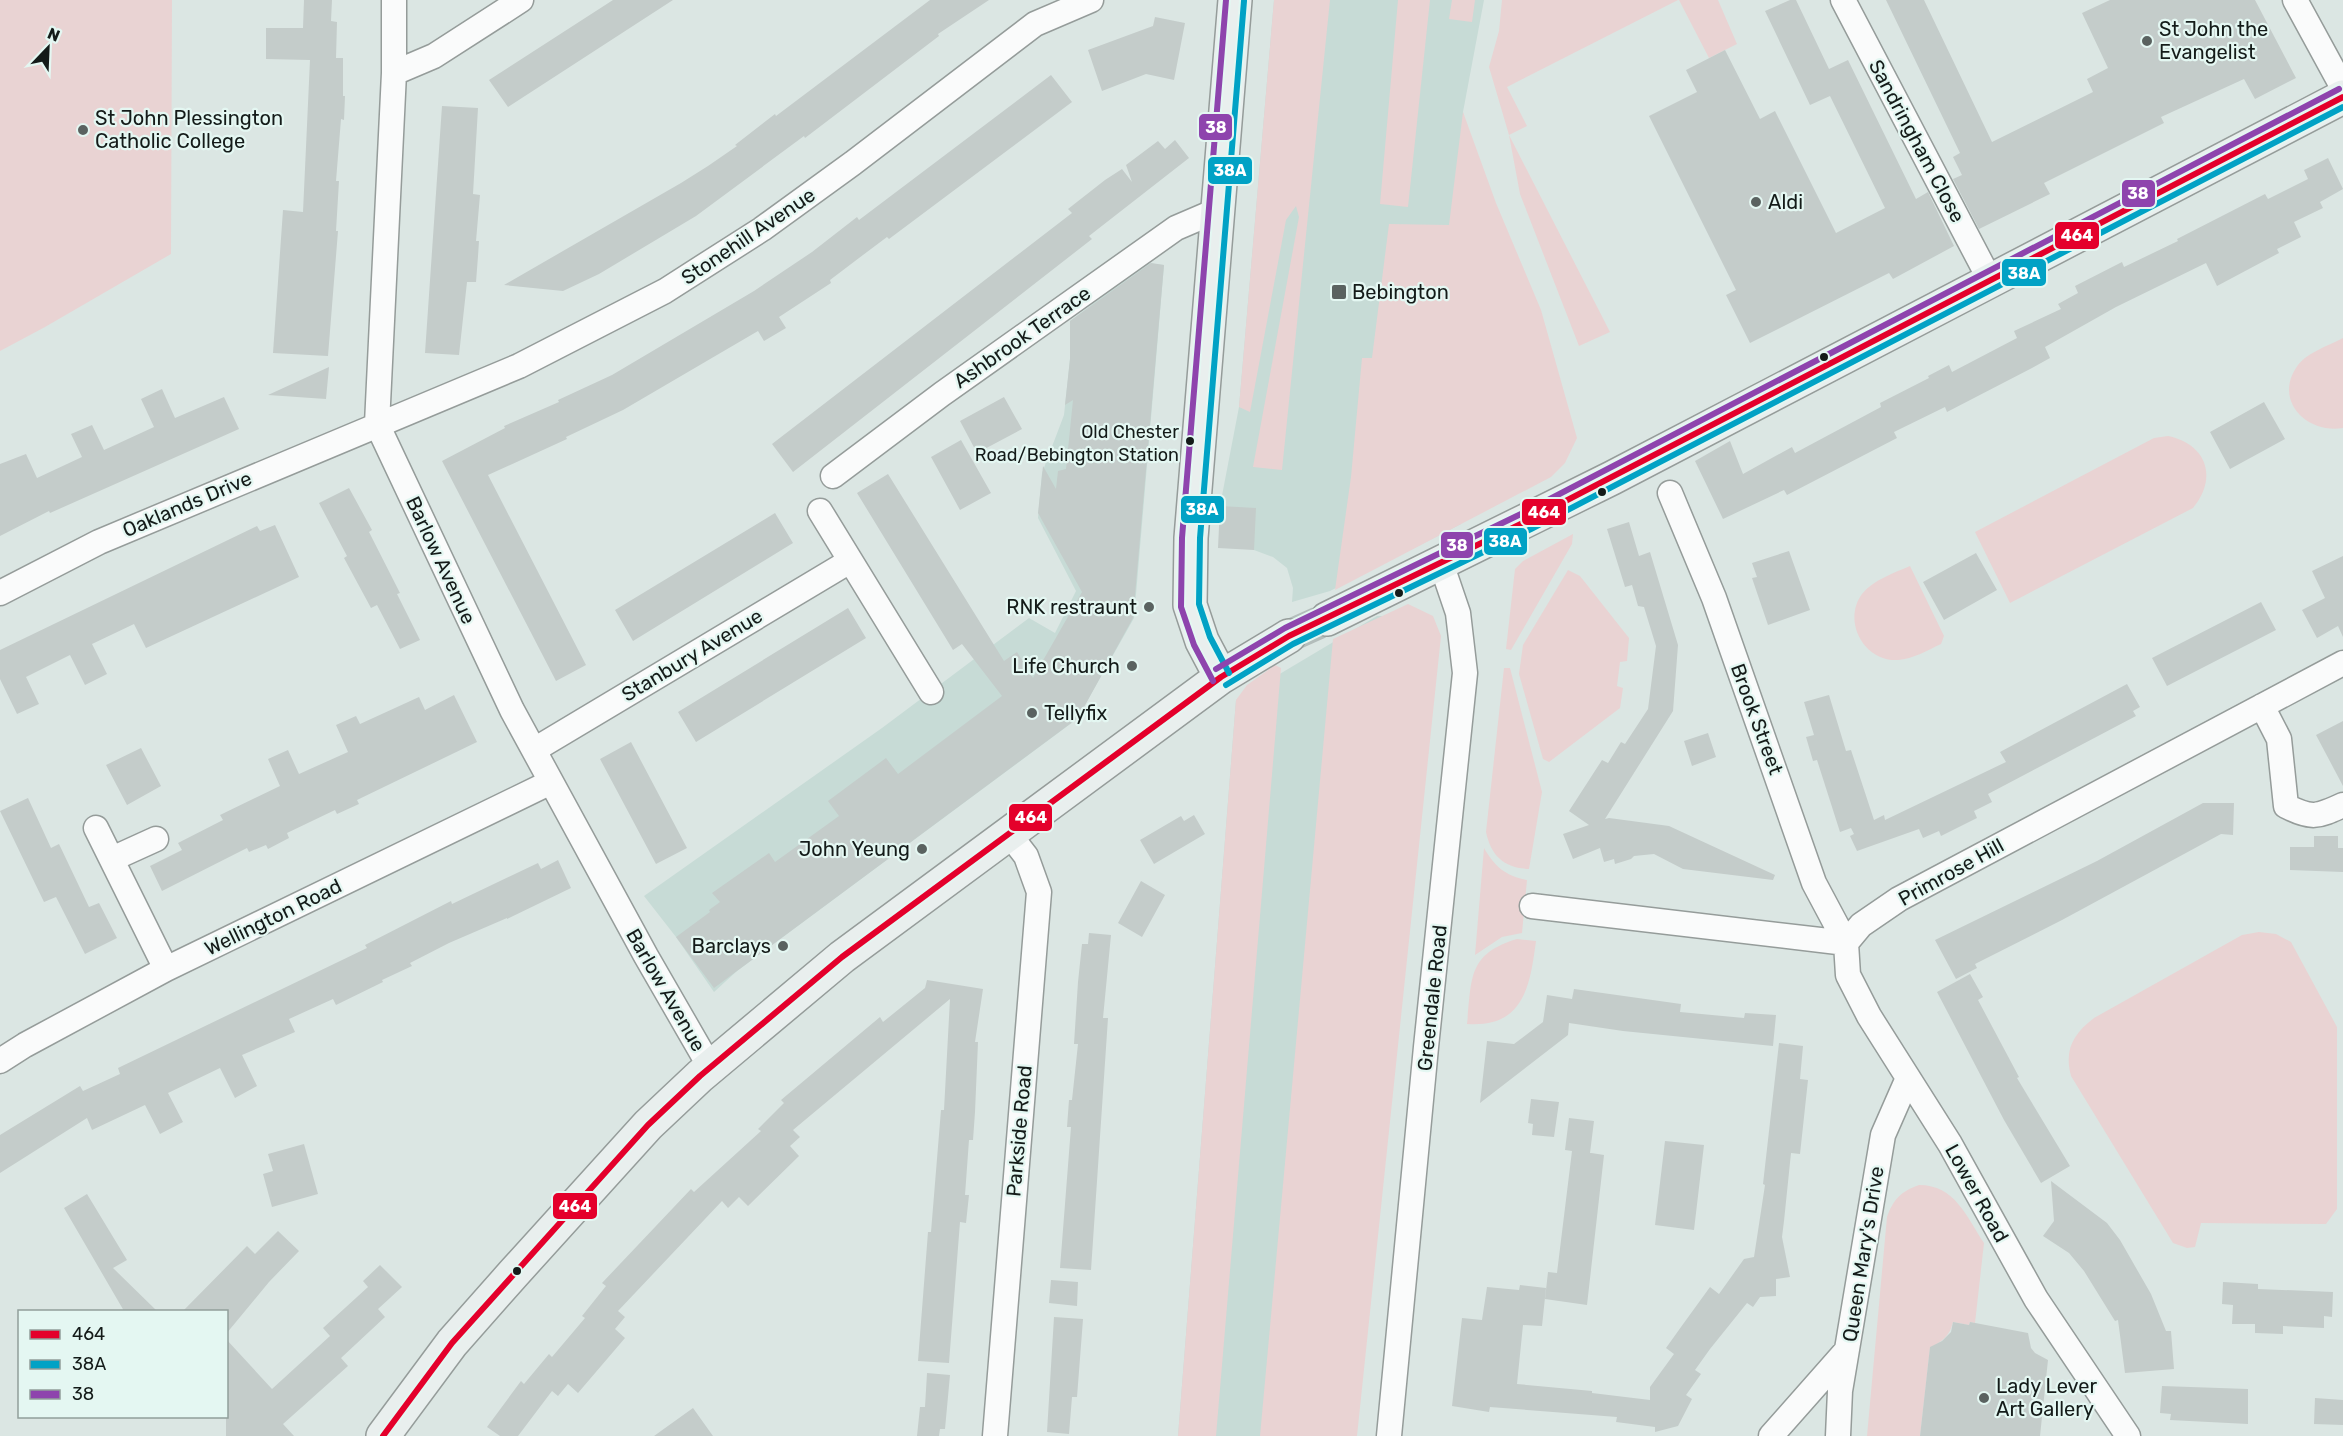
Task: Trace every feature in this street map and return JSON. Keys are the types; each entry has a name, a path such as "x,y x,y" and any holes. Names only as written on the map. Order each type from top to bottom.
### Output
{"main road":[{"path":"1221,677 1202,641 1190,605 1191,538 1235,0"},
{"path":"1327,619 1527,521 1991,282 2343,97"},
{"path":"383,1436 452,1343 550,1232 648,1125 710,1067 842,957 1221,677 1288,636"}],"street":[{"name":"Barlow Avenue","path":"394,0 394,73 377,424 512,710 646,956 710,1067"},
{"path":"394,73 435,56 521,0"},
{"name":"Stonehill Avenue","path":"377,424 519,366 665,291 780,216 1035,24 1090,0"},
{"name":"Sandringham Close","path":"1843,0 1991,282"},
{"path":"2295,0 2343,88"},
{"name":"Ashbrook Terrace","path":"832,476 942,394 1176,228 1218,210"},
{"name":"Oaklands Drive","path":"0,593 99,542 377,424"},
{"name":"Brook Street","path":"1670,492 1714,598 1814,883 1846,943"},
{"path":"820,511 931,692"},
{"name":"Stanbury Avenue","path":"534,750 850,561"},
{"name":"Greendale Road","path":"1389,1436 1465,673 1458,613 1441,563"},
{"name":"Primrose Hill","path":"1846,943 1861,925 1899,899 2343,663"},
{"path":"2262,706 2279,739 2286,806 2307,816 2322,815 2343,805"},
{"name":"Wellington Road","path":"0,1061 25,1045 166,969 551,783"},
{"path":"96,828 166,969"},
{"name":"Parkside Road","path":"994,1436 1039,892 1026,856 1009,834"},
{"path":"112,859 156,839"},
{"path":"1532,906 1846,943"},
{"name":"Lower Road","path":"1846,943 1848,975 1869,1016 1950,1144 2036,1299 2127,1435"},
{"name":"Queen Mary's Drive","path":"1838,1436 1840,1391 1883,1135 1908,1078"},
{"path":"1771,1436 1847,1350"}],"shaded area":[{"name":"St John Plessington Catholic College","path":"0,0 172,0 171,254 0,351"},
{"path":"1274,0 1484,0 1463,112 1484,240 1461,524 1330,591 1292,602 1293,588 1287,568 1273,557 1254,550 1220,506 1239,407"},
{"path":"1274,0 1330,0 1282,470 1253,467 1299,217 1296,206 1286,220 1250,412 1239,407"},
{"path":"1398,0 1430,0 1408,207 1380,204"},
{"path":"1452,0 1475,0 1472,22 1449,19"},
{"path":"1502,0 1678,0 1507,87 1527,126 1509,135 1489,67 1499,31"},
{"path":"1679,0 1718,0 1737,44 1709,58"},
{"path":"1463,112 1496,203 1541,310 1577,438 1565,463 1551,477 1335,590 1351,477 1362,358 1372,358 1389,224 1449,225"},
{"path":"1509,135 1610,332 1579,346 1520,194"},
{"path":"1146,263 1164,265 1134,618 1077,719 737,971 714,992 644,896 882,728 1029,618 1055,633 1076,591 1038,518 1042,473 1064,415 1070,359 1070,321"},
{"path":"2343,338 2343,428 2330,429 2307,421 2298,413 2289,393 2290,381 2296,368 2305,358"},
{"path":"2168,436 2192,446 2200,454 2204,464 2205,485 2201,497 2193,508 2010,603 1975,532 2154,438"},
{"path":"1573,534 1572,544 1511,650 1506,649 1515,569 1523,561"},
{"path":"1910,566 1944,636 1941,644 1915,656 1898,660 1886,659 1866,647 1860,638 1854,616 1856,605 1862,594 1872,585"},
{"path":"1568,570 1580,576 1629,638 1627,661 1620,662 1617,686 1623,688 1620,708 1549,762 1543,759 1519,674 1523,645"},
{"path":"1408,604 1433,616 1441,636 1357,1436 1260,1436 1333,639"},
{"path":"1377,616 1393,616 1352,1436 1178,1436 1236,700"},
{"path":"1275,665 1281,668 1216,1436 1178,1436 1236,700 1247,685"},
{"path":"1504,668 1510,668 1542,792 1529,869 1512,866 1500,859 1491,848 1486,832"},
{"path":"1484,848 1502,870 1527,880 1522,933 1502,937 1475,955"},
{"path":"2259,932 2276,934 2291,942 2337,1027 2337,1209 2326,1224 2201,1223 2195,1247 2187,1248 2173,1243 2071,1076 2070,1050 2081,1030 2094,1018 2242,935"},
{"path":"1517,939 1536,941 1531,974 1521,1001 1501,1019 1467,1024 1475,970 1489,952"},
{"path":"1919,1185 1931,1186 1951,1196 1984,1243 1975,1323 1970,1322 1969,1325 1953,1322 1945,1338 1930,1348 1920,1436 1867,1436 1887,1217 1898,1197"}],"building":[{"path":"304,0 332,0 331,21 337,22 336,58 343,58 344,120 341,119 336,181 339,181 336,231 338,231 328,356 273,353 283,210 303,212 310,60 266,59 266,28 303,28"},
{"path":"613,0 673,0 508,107 489,80"},
{"path":"930,0 989,0 938,34 939,36 805,138 804,136 696,216 599,274 563,291 504,285 708,166"},
{"name":"Aldi","path":"1790,0 1796,0 1829,69 1848,60 1916,199 1928,192 1954,246 1893,279 1889,273 1750,343 1726,295 1736,290 1649,116 1697,92 1686,70 1725,50 1760,119 1775,111 1836,233 1885,208 1830,96 1810,105 1765,11"},
{"path":"1886,0 1924,0 1992,142 2093,92 2087,79 2108,68 2082,13 2110,0 2255,0 2296,78 2255,99 2244,79 2161,117 2164,123 2044,183 2050,194 1979,229 1953,179 1962,175 1953,157 1960,153"},
{"path":"1155,17 1185,23 1174,80 1146,74 1102,91 1088,50 1153,26"},
{"path":"1051,75 1072,102 889,239 887,237 859,258 830,280 831,283 779,317 786,328 764,341 758,331 623,410 566,437 567,439 488,475 586,665 556,681 442,461 505,428 504,426 612,375 754,291 812,252 857,217 859,220"},
{"path":"442,106 478,108 473,194 480,195 476,241 479,241 476,282 467,282 459,355 425,353"},
{"path":"1175,140 1189,158 1089,236 1092,239 793,472 772,444 1072,213 1068,209 1105,180 1122,169 1132,182 1126,165 1158,141 1165,149"},
{"path":"2328,158 2343,189 2320,202 2323,208 2294,222 2301,237 2277,249 2279,253 2217,286 2206,263 2116,307 2045,347 2050,358 2032,368 1947,412 1945,407 1894,432 1897,438 1787,495 1784,490 1723,519 1695,461 1730,441 1743,474 1792,447 1795,453 1881,407 1880,403 1949,365 1952,372 2017,338 2014,331 2061,309 2058,304 2078,293 2075,286 2122,262 2124,267 2178,241 2177,239 2265,194 2268,199 2308,179 2304,170"},
{"path":"1151,263 1164,265 1133,618 1078,718 714,988 676,937 720,902 712,893 769,853 775,862 839,816 828,801 886,758 898,774 1002,696 962,644 953,650 857,493 888,474 1004,661 1017,652 1033,678 1082,592 1038,513 1043,466 1056,489 1058,471 1066,469 1073,400 1065,405 1070,359 1070,321"},
{"path":"329,367 326,399 268,395"},
{"path":"162,389 175,418 224,397 239,429 50,513 49,511 0,536 0,464 26,454 37,478 82,457 71,434 92,425 104,450 154,427 141,399"},
{"path":"1004,397 1022,429 977,453 960,421"},
{"path":"2264,402 2285,439 2230,469 2210,432"},
{"path":"961,440 991,493 960,510 931,457"},
{"path":"349,488 372,530 369,532 400,593 397,594 420,640 400,649 377,605 371,608 344,558 347,556 319,503"},
{"path":"1220,506 1256,508 1254,550 1218,548"},
{"path":"775,513 793,543 633,641 615,610"},
{"path":"1629,522 1639,556 1650,552 1678,645 1673,711 1605,819 1669,826 1775,875 1773,880 1683,869 1654,854 1634,856 1615,864 1614,859 1604,862 1600,848 1573,859 1563,834 1589,825 1569,811 1602,760 1608,763 1621,742 1625,744 1648,709 1656,646 1644,607 1638,606 1632,585 1625,587 1607,529"},
{"path":"275,525 299,577 146,648 134,624 92,644 107,674 85,685 70,655 26,677 39,704 17,714 0,679 0,650 257,526 260,531"},
{"path":"1789,551 1810,610 1768,625 1752,578 1757,577 1752,563"},
{"path":"1976,553 1997,590 1944,620 1923,582"},
{"path":"2343,556 2343,637 2338,626 2317,638 2302,610 2325,598 2312,571"},
{"path":"2261,602 2276,630 2167,686 2152,658"},
{"path":"848,608 866,638 696,742 678,712"},
{"path":"2127,684 2140,707 2133,711 2136,716 1988,794 1992,802 1974,811 1977,818 1941,836 1939,831 1923,838 1919,829 1857,851 1850,836 1854,834 1851,828 1840,832 1817,760 1813,761 1806,737 1814,735 1804,702 1829,695 1846,751 1851,750 1874,820 1884,815 1885,820 2006,762 2000,752"},
{"path":"454,695 477,742 357,800 359,804 337,814 335,810 287,833 289,838 268,849 266,845 249,852 247,848 162,891 150,866 182,850 178,843 223,820 220,815 280,786 268,759 288,750 299,774 348,752 336,725 356,716 360,724 419,697 425,710"},
{"path":"2343,721 2343,786 2316,735"},
{"path":"1708,733 1716,757 1692,766 1684,741"},
{"path":"631,742 687,848 656,864 600,759"},
{"path":"141,748 161,786 127,805 106,765"},
{"path":"28,798 51,848 59,844 89,907 99,903 117,938 85,954 56,897 44,902 0,811"},
{"path":"2203,803 2234,803 2233,835 2221,834 1975,964 1977,968 1956,979 1935,940 2097,861"},
{"path":"1194,815 1205,834 1154,864 1140,840 1181,816 1184,821"},
{"path":"2314,836 2338,836 2338,848 2343,848 2343,872 2290,870 2290,847 2314,847"},
{"path":"558,860 571,888 507,919 449,943 410,963 412,966 382,980 383,982 336,1005 333,999 289,1019 295,1032 242,1055 257,1086 235,1098 220,1068 168,1093 183,1122 160,1134 145,1105 92,1130 87,1118 0,1173 0,1135 80,1086 83,1091 120,1074 118,1068 367,948 365,945 451,901 452,904 538,863 541,869"},
{"path":"1141,881 1165,895 1142,937 1118,923"},
{"path":"1089,933 1111,935 1103,1018 1108,1018 1091,1270 1060,1268 1071,1127 1067,1127 1069,1100 1072,1100 1078,1044 1074,1044 1078,982 1082,944 1088,944"},
{"path":"1970,974 1983,997 1978,1000 2019,1077 2017,1078 2070,1166 2041,1183 2004,1120 1937,992"},
{"path":"927,980 983,989 975,1042 978,1042 975,1112 973,1140 969,1140 965,1195 969,1195 966,1223 960,1222 949,1363 918,1361 928,1232 931,1232 941,1110 944,1110 950,999 793,1130 800,1137 790,1146 799,1156 748,1206 739,1197 728,1208 722,1201 618,1311 625,1317 615,1329 625,1338 578,1393 568,1384 558,1396 552,1391 518,1436 500,1436 487,1427 521,1381 524,1384 549,1354 552,1357 585,1318 582,1316 606,1286 602,1283 691,1189 694,1192 761,1131 758,1129 784,1103 781,1100 880,1017 883,1022 925,988"},
{"path":"1574,989 1681,1004 1680,1012 1744,1018 1745,1013 1776,1015 1773,1046 1623,1031 1569,1023 1568,1035 1480,1103 1487,1041 1514,1044 1543,1022 1547,995 1572,999"},
{"path":"1779,1043 1803,1046 1800,1079 1808,1080 1800,1154 1791,1153 1782,1237 1790,1277 1776,1279 1776,1296 1760,1297 1753,1307 1747,1303 1710,1349 1695,1370 1701,1374 1686,1395 1692,1399 1678,1426 1655,1432 1655,1427 1616,1422 1617,1417 1490,1407 1489,1412 1452,1406 1462,1318 1482,1320 1487,1287 1519,1290 1520,1285 1546,1288 1542,1326 1523,1325 1517,1384 1592,1391 1592,1393 1650,1400 1650,1387 1674,1354 1666,1348 1710,1287 1719,1294 1744,1259 1754,1257 1765,1185 1763,1184"},
{"path":"1531,1099 1559,1102 1554,1137 1532,1135 1533,1124 1528,1123"},
{"path":"1569,1118 1594,1121 1590,1153 1604,1155 1587,1305 1545,1299 1548,1272 1557,1273 1572,1151 1565,1150"},
{"path":"1665,1141 1704,1145 1694,1230 1655,1225"},
{"path":"304,1144 318,1194 272,1207 263,1174 273,1171 268,1154"},
{"path":"2051,1181 2107,1223 2120,1240 2151,1294 2166,1331 2171,1331 2174,1369 2125,1373 2118,1320 2115,1321 2084,1271 2069,1253 2043,1236 2054,1221"},
{"path":"87,1194 127,1260 113,1268 156,1310 123,1310 64,1208"},
{"path":"278,1231 299,1251 269,1282 228,1332 228,1310 184,1310 247,1246 255,1254"},
{"path":"380,1265 402,1287 378,1309 385,1317 341,1358 348,1366 283,1424 294,1436 226,1436 228,1341 272,1389 330,1336 323,1328 368,1287 363,1281"},
{"path":"1051,1280 1078,1282 1077,1306 1049,1303"},
{"path":"2223,1282 2258,1284 2258,1289 2333,1292 2332,1317 2324,1316 2324,1328 2283,1326 2283,1334 2255,1333 2255,1324 2232,1324 2233,1305 2222,1304"},
{"path":"1054,1317 1083,1319 1077,1397 1072,1397 1069,1434 1047,1432"},
{"name":"Lady Lever Art Gallery","path":"1953,1322 1969,1325 1970,1322 2028,1333 2031,1348 2048,1360 2040,1436 1920,1436 1930,1347 1942,1341 1951,1332"},
{"path":"927,1373 950,1375 945,1429 940,1429 939,1436 917,1436 920,1407 925,1407"},
{"path":"2162,1386 2248,1389 2248,1424 2170,1420 2171,1414 2160,1413"},
{"path":"2315,1398 2343,1400 2343,1425 2314,1424"},
{"path":"693,1408 713,1436 654,1436"}],"tunnel":[{"path":"1289,636 1327,619"}],"transit line":[{"name":"38","path":"1213,681 1194,645 1181,607 1182,538 1226,0"},
{"name":"38A","path":"1229,673 1210,637 1199,604 1200,538 1244,1"},
{"name":"38","path":"1216,669 1285,628 1523,513 2339,89"},
{"name":"464","path":"383,1436 452,1343 648,1125 700,1076 842,957 1221,677 1289,636 1527,521 2343,97"},
{"name":"38A","path":"1226,685 1293,644 1531,529 2343,107"}],"place":[{"name":"St John the Evangelist","path":"2147,41"},
{"name":"St John Plessington Catholic College","path":"83,130"},
{"name":"Aldi","path":"1756,202"},
{"name":"Bebington","path":"1339,292"},
{"name":"Old Chester Road/Bebington Station","path":"1190,441"},
{"name":"RNK restraunt","path":"1149,607"},
{"name":"Life Church","path":"1132,666"},
{"name":"Tellyfix","path":"1032,713"},
{"name":"John Yeung","path":"922,849"},
{"name":"Barclays","path":"783,946"},
{"name":"Lady Lever Art Gallery","path":"1984,1398"}]}
